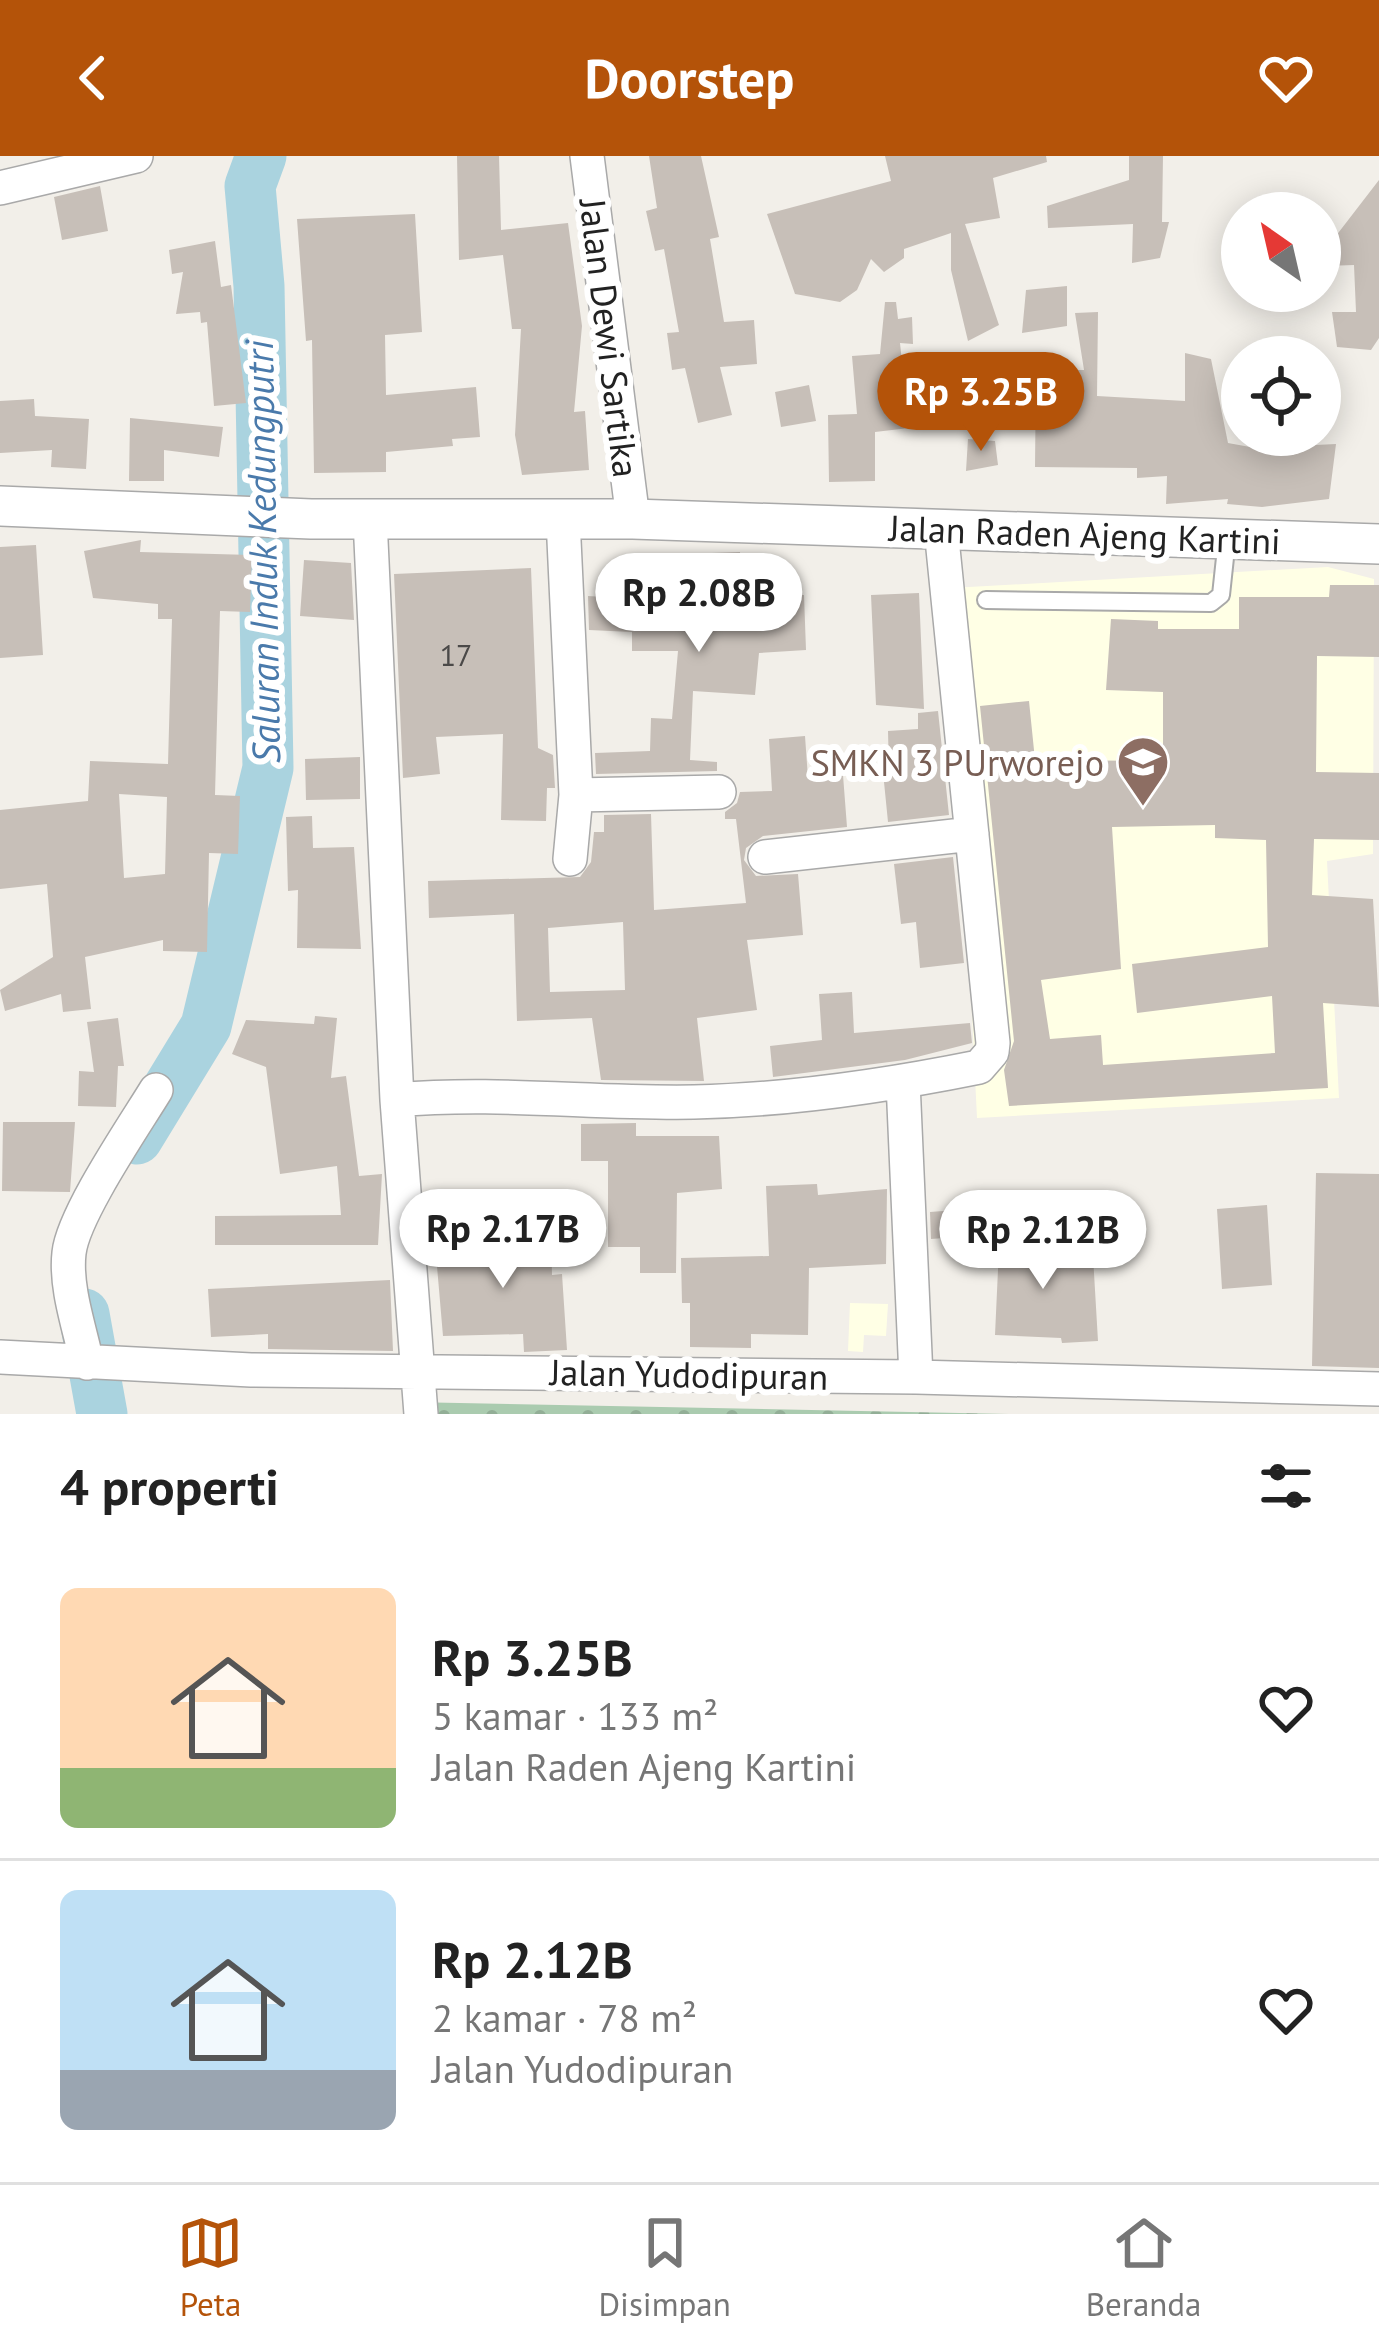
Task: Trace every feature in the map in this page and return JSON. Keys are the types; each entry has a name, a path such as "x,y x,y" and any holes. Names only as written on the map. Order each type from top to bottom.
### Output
{"street":[{"path":"0,188 136,156"},
{"name":"Jalan Dewi Sartika","path":"587,156 633,519"},
{"name":"Jalan Raden Ajeng Kartini","path":"0,506 311,519 633,519 1379,544"},
{"path":"370,519 398,1100 422,1414"},
{"path":"563,519 576,795 570,860"},
{"path":"398,1100 442,1096 695,1102 903,1082 979,1067 992,1052 941,529"},
{"path":"576,795 719,792"},
{"path":"765,856 972,833"},
{"path":"903,1082 916,1377"},
{"path":"89,1363 70,1279 70,1246 102,1177 156,1090"},
{"name":"Jalan Yudodipuran","path":"0,1357 140,1367 916,1377 1379,1389"}],"lane":[{"path":"986,600 1201,605 1220,595 1227,538"}],"shaded area":[{"name":"SMKN 3 PUrworejo","path":"1328,567 1374,579 1373,854 1327,861 1339,1098 977,1118 951,588"},
{"path":"850,1303 888,1304 886,1336 864,1335 863,1352 848,1351"}],"green space":[{"path":"409,1402 1009,1414 410,1414"}],"building":[{"path":"457,156 499,156 501,230 568,223 582,326 574,412 585,411 589,470 522,475 515,435 521,329 512,329 503,255 459,260"},
{"path":"649,156 701,156 719,237 710,239 724,322 754,320 757,364 720,367 732,415 698,423 685,368 672,370 667,333 679,332 664,249 655,251 646,211 657,208"},
{"path":"885,156 1046,156 1047,162 993,178 1000,218 965,224 999,325 968,341 951,270 951,233 904,249 904,258 884,272 871,259 857,290 840,302 795,294 767,214 891,181"},
{"path":"1129,156 1163,156 1162,222 1169,222 1160,258 1132,263 1133,224 1048,228 1047,206 1129,180"},
{"path":"1379,180 1379,338 1371,350 1341,347 1341,336 1335,336 1332,312 1356,312 1354,265 1341,265 1341,229"},
{"path":"100,186 108,231 62,240 54,197"},
{"path":"415,214 422,332 385,335 386,395 476,387 480,437 452,439 453,446 386,452 386,472 314,473 312,340 306,341 297,219"},
{"path":"215,241 221,287 231,285 246,403 214,406 207,322 201,323 200,312 176,314 183,272 172,274 169,250"},
{"path":"1067,286 1067,326 1022,333 1026,290"},
{"path":"885,302 896,302 898,319 912,317 913,344 900,343 909,428 875,432 875,481 829,482 828,415 857,414 852,356 880,354"},
{"path":"1098,312 1097,396 1185,401 1185,353 1211,359 1221,408 1221,456 1334,456 1329,499 1262,507 1227,504 1228,499 1166,504 1167,476 1137,478 1137,468 1035,467 1036,370 1084,370 1075,313"},
{"path":"809,385 816,421 781,427 775,392"},
{"path":"34,399 35,416 89,419 86,469 51,467 52,450 0,453 0,401"},
{"path":"130,418 223,427 219,457 164,450 164,481 129,481"},
{"path":"968,439 995,441 998,465 966,471"},
{"path":"141,540 140,552 252,555 250,612 220,611 215,795 240,796 238,854 209,853 207,952 163,951 163,940 85,957 91,1009 63,1012 61,994 5,1011 0,990 53,957 47,884 0,889 0,810 88,801 90,761 168,764 172,619 158,619 158,604 93,598 84,551","holes":["119,794 167,797 165,874 124,878"]},
{"path":"36,545 43,655 0,658 0,547"},
{"path":"740,552 742,598 804,595 806,650 759,653 755,695 693,691 690,760 717,762 717,771 596,774 595,753 650,751 651,718 672,719 678,651 632,651 632,632 589,630 588,596 714,604 712,553"},
{"path":"304,560 351,563 354,620 300,616"},
{"path":"531,568 538,748 553,755 555,788 547,788 546,821 501,820 503,734 436,737 440,774 403,778 394,574"},
{"path":"1330,585 1379,585 1379,657 1317,656 1316,772 1379,773 1379,840 1314,839 1312,895 1373,899 1379,1007 1323,1003 1328,1088 1009,1106 1004,1070 1014,1041 980,706 1029,701 1035,760 1163,761 1163,692 1106,690 1111,619 1158,621 1158,629 1239,629 1239,597 1329,597","holes":["1215,825 1215,838 1266,840 1268,947 1132,964 1137,1013 1272,996 1275,1053 1103,1065 1101,1035 1050,1039 1041,980 1121,969 1112,827"]},
{"path":"919,593 924,709 876,705 871,595"},
{"path":"938,711 949,815 888,822 883,772 889,771 888,731 918,729 918,713"},
{"path":"805,736 808,778 843,775 847,827 763,836 746,848 744,860 756,876 798,874 803,935 747,940 757,1010 697,1018 704,1081 601,1080 592,1018 517,1021 514,914 429,918 428,881 580,877 591,862 594,832 604,832 604,815 651,814 654,910 746,903 736,819 725,819 725,812 737,803 740,792 772,791 769,739","holes":["623,922 625,990 550,992 548,928"]},
{"path":"360,757 360,799 306,800 305,759"},
{"path":"312,816 313,848 354,847 361,949 297,948 298,890 288,891 286,817"},
{"path":"953,857 964,963 920,968 916,922 901,924 894,864"},
{"path":"852,992 854,1033 970,1023 972,1043 905,1060 773,1077 770,1046 822,1040 819,994"},
{"path":"315,1016 337,1018 331,1078 346,1076 359,1176 382,1174 378,1245 215,1245 215,1216 341,1215 337,1166 280,1174 266,1067 232,1054 246,1020 314,1024"},
{"path":"118,1018 124,1066 118,1066 116,1107 78,1106 79,1071 94,1072 87,1022"},
{"path":"3,1122 75,1122 70,1192 2,1191"},
{"path":"636,1123 636,1136 719,1136 722,1189 677,1193 676,1273 640,1273 640,1247 608,1247 608,1161 581,1161 581,1124"},
{"path":"1316,1173 1379,1174 1379,1368 1312,1366"},
{"path":"817,1184 818,1195 887,1189 886,1264 809,1268 808,1335 751,1334 751,1348 690,1347 690,1303 682,1303 681,1258 769,1256 766,1186"},
{"path":"1267,1205 1272,1285 1222,1289 1217,1209"},
{"path":"969,1209 971,1236 931,1239 930,1212"},
{"path":"1000,1226 1037,1227 1036,1260 1093,1256 1098,1341 1062,1343 1061,1338 995,1335"},
{"path":"512,1234 551,1234 552,1275 562,1274 567,1350 524,1352 523,1334 443,1336 435,1243 512,1243"},
{"path":"390,1280 393,1351 268,1349 268,1334 211,1337 208,1289"}],"waterway":[{"name":"Saluran Induk Kedungputri","path":"137,1139 206,1026 268,768 259,286 250,186 261,156"},
{"name":"Saluran Induk Kedungputri","path":"84,1314 102,1414"}],"place":[{"name":"SMKN 3 PUrworejo","path":"1143,808"}]}
